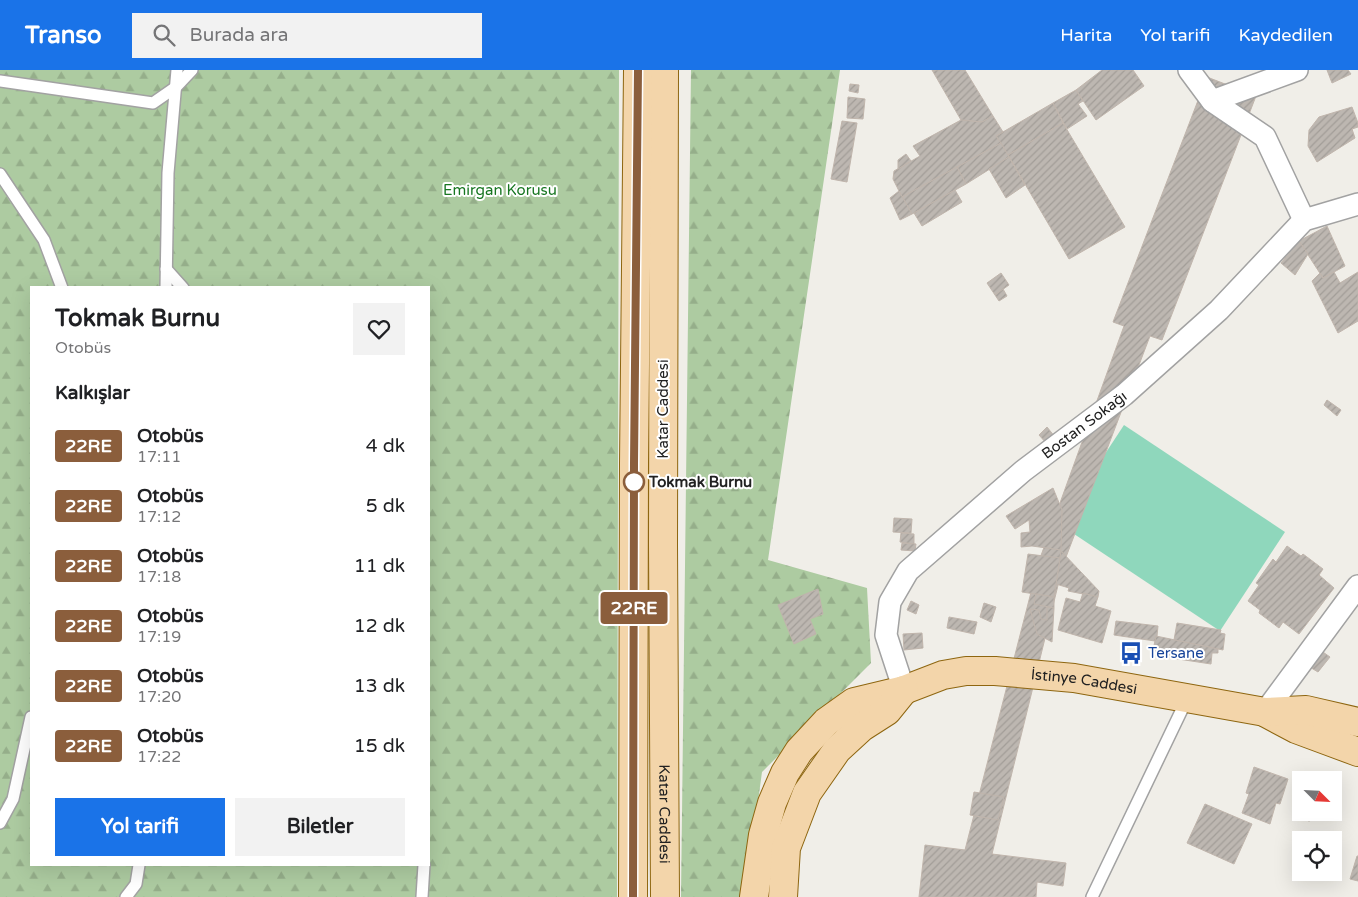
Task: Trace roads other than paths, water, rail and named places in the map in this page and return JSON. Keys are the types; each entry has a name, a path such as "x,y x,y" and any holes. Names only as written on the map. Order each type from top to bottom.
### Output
{"main road":[{"name":"Katar Caddesi","path":"633,897 634,463 638,70"},
{"name":"Katar Caddesi","path":"664,70 662,545 665,897"},
{"name":"İstinye Caddesi","path":"754,897 763,835 772,802 785,772 799,751 826,722 854,702 904,690 942,675 966,671 995,671 1074,678 1265,712 1306,710 1358,722"},
{"name":"İstinye Caddesi","path":"782,897 786,848 807,793 837,750 862,727 887,710 904,690"},
{"name":"İstinye Caddesi","path":"1265,712 1296,729 1358,752"}],"street":[{"path":"1189,70 1212,101 1265,137 1304,220 1358,204"},
{"path":"1212,101 1297,70"},
{"name":"Bostan Sokağı","path":"904,690 886,634 890,602 908,571 1023,472 1124,395 1219,310 1304,220"},
{"path":"1265,712 1358,586"}],"lane":[{"path":"166,286 168,173 176,70"},
{"path":"0,81 153,103 176,87 192,70"},
{"path":"0,174 44,240 61,286"},
{"path":"166,269 181,286"},
{"path":"1092,897 1187,697"},
{"path":"0,823 13,799 30,722"},
{"path":"126,897 136,884 139,866"},
{"path":"422,897 424,866"}],"place":[{"name":"Tokmak Burnu","path":"634,482"},
{"name":"Tersane","path":"1131,653"}],"park label":[{"name":"Emirgan Korusu","path":"500,190"}]}
